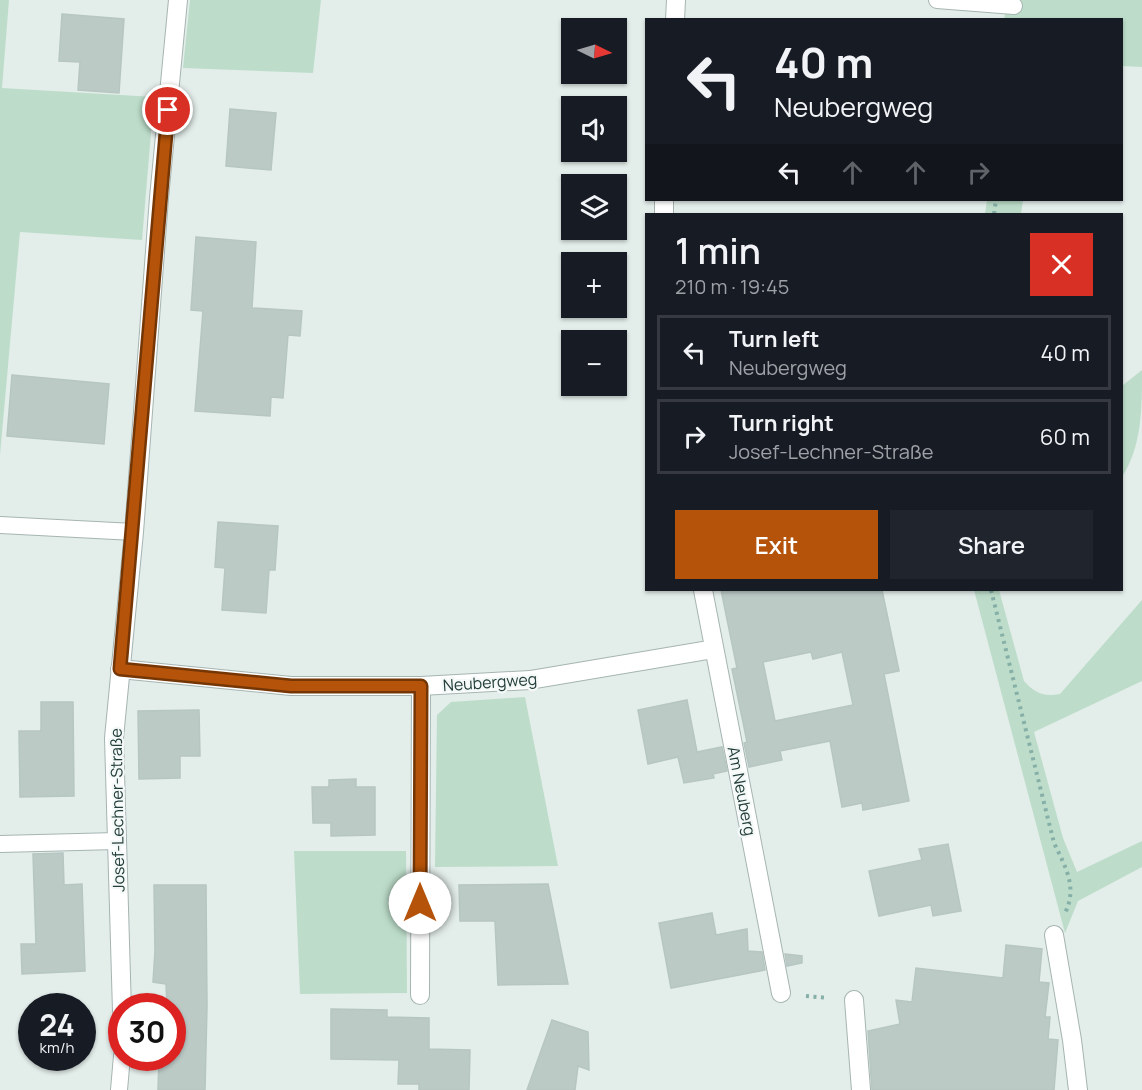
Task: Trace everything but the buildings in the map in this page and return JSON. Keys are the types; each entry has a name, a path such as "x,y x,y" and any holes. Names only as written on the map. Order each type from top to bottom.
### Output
{"street":[{"name":"Josef-Lechner-Straße","path":"121,993 114,738 134,532 159,198 178,0"},
{"path":"675,18 676,0"},
{"name":"Am Neuberg","path":"703,591 781,993"},
{"name":"Neubergweg","path":"120,669 291,686 421,686 530,680 714,649"},
{"path":"420,995 421,686"},
{"path":"1054,935 1078,1090"},
{"path":"854,1000 861,1090"}],"lane":[{"path":"938,0 1014,6"},
{"path":"0,525 134,532"},
{"path":"0,844 117,841"},
{"path":"119,1090 121,1071"}],"path":[{"path":"992,591 1054,843 1070,876 1068,906 1054,935"},
{"path":"781,993 854,1000"}],"green space":[{"path":"0,0 9,0 2,88 154,97 142,240 20,232 0,455"},
{"path":"190,0 321,0 313,73 183,68"},
{"path":"1007,0 1142,0 1142,67 1123,66 1123,18 1004,18"},
{"path":"987,201 1023,201 1021,213 985,213"},
{"path":"1142,370 1140,426 1134,453 1123,475 1123,385"},
{"path":"974,591 999,591 1024,681 1032,689 1049,695 1060,694 1142,600 1142,681 1034,732 1063,838 1077,872 1142,841 1142,867 1078,901 1065,933"},
{"path":"525,697 558,866 435,867 437,715 451,702"},
{"path":"294,851 406,851 407,993 300,994"}],"route":[{"path":"168,110 159,198 134,532 120,669 291,686 421,686 420,903"}]}
